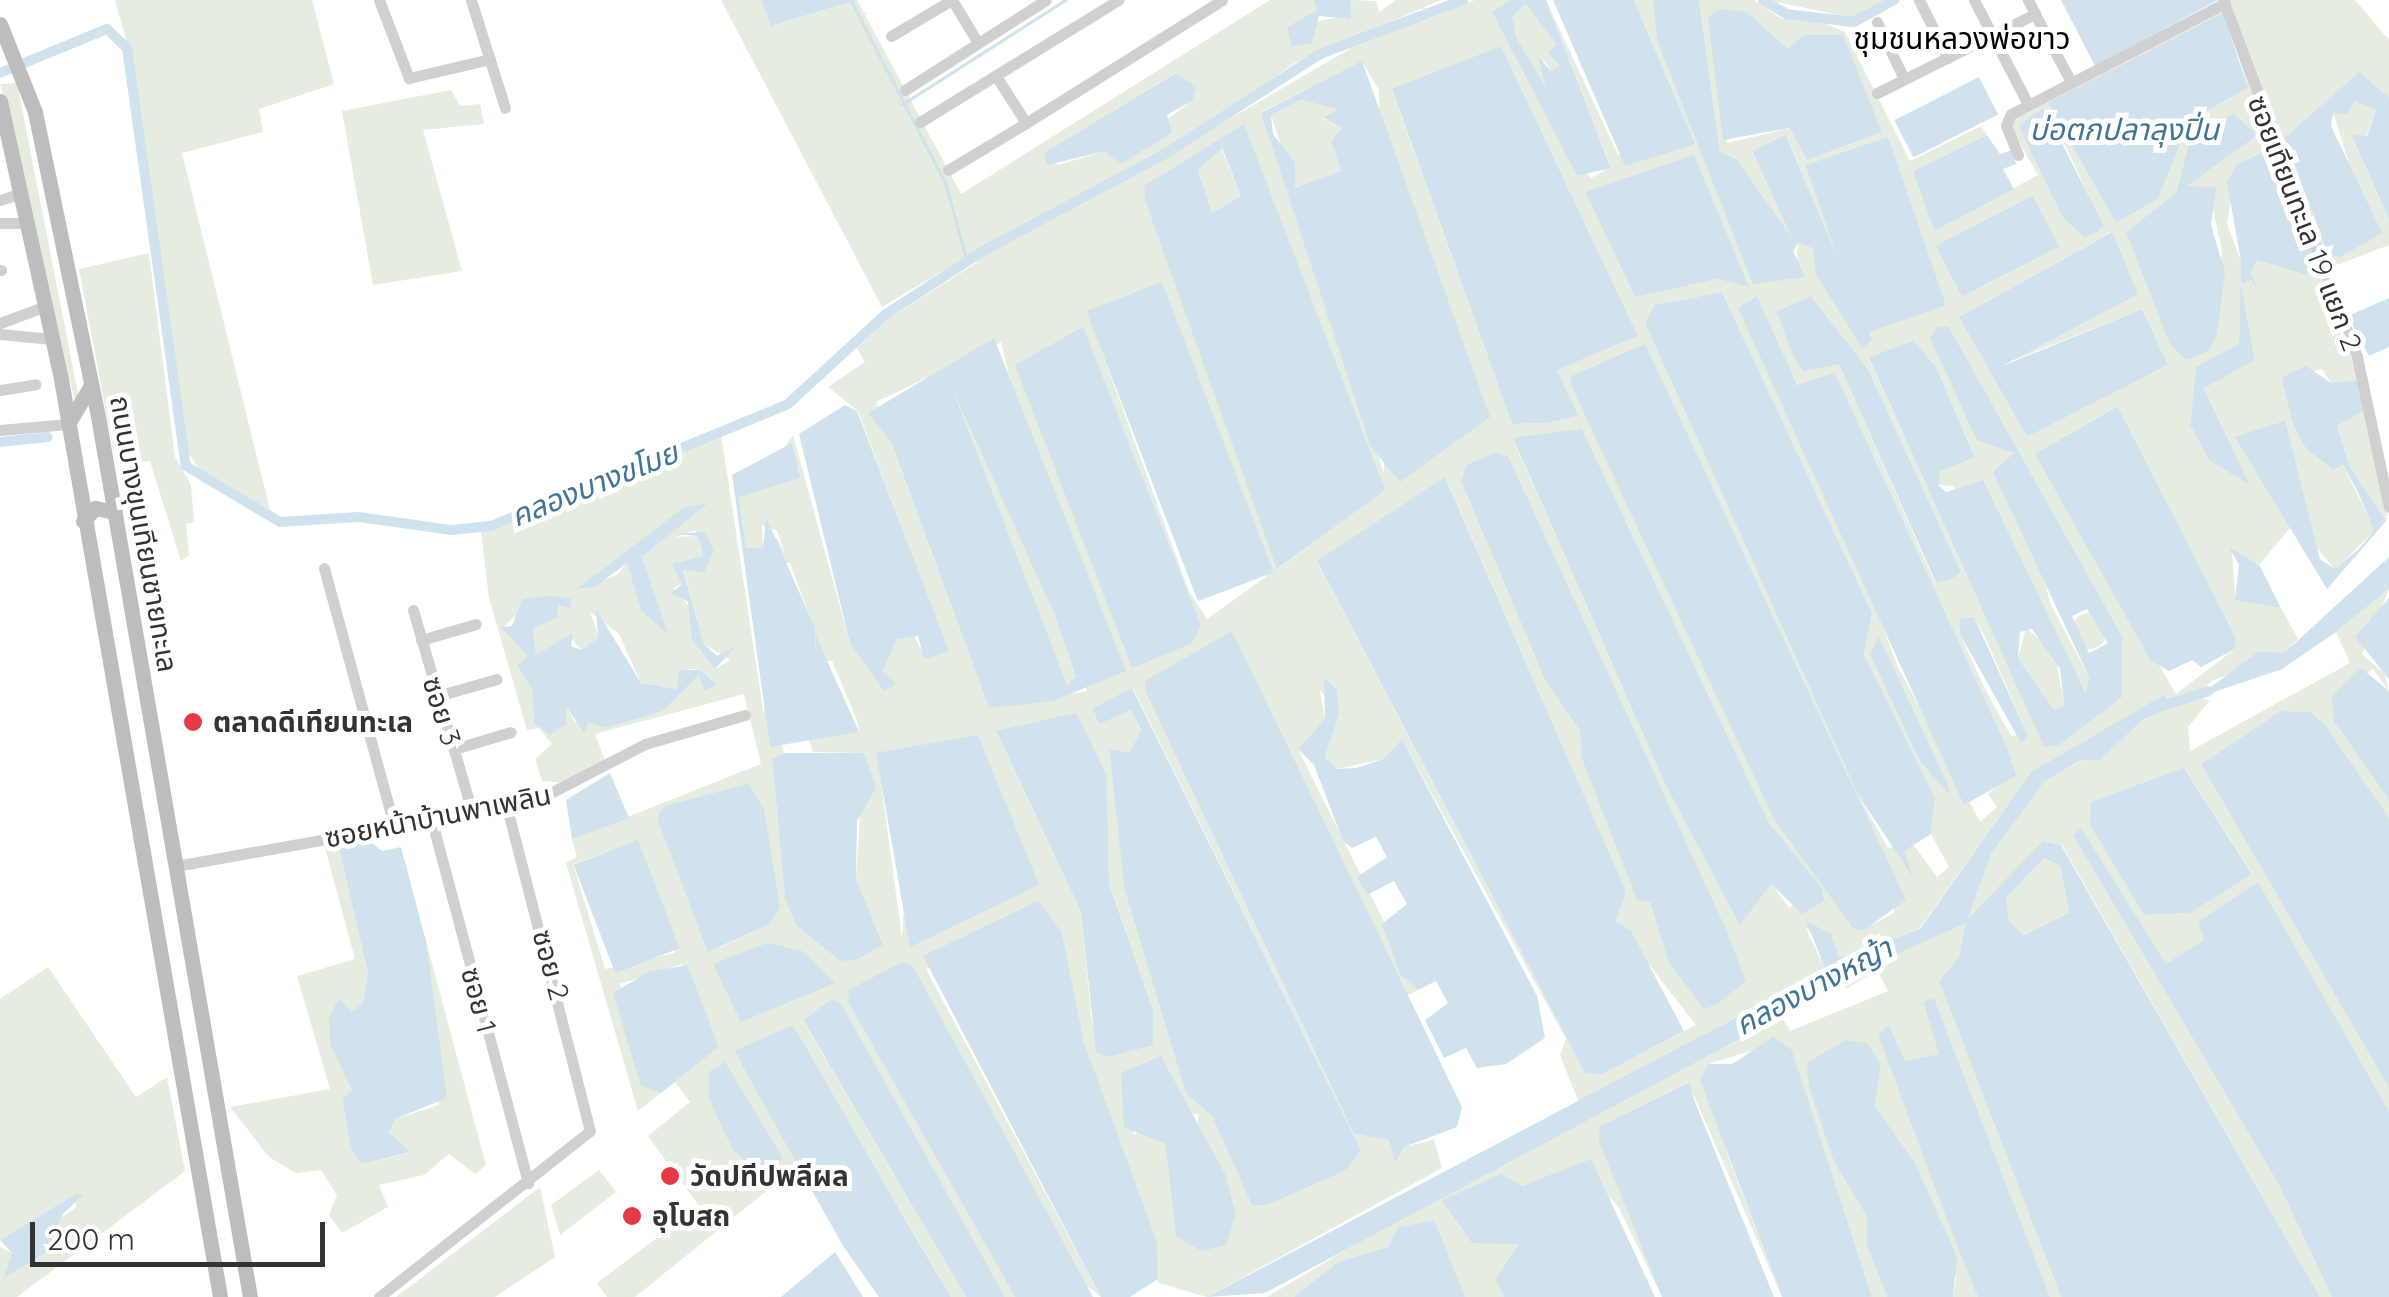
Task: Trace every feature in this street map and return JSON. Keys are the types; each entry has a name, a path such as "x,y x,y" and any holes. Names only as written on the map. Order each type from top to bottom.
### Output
{"main road":[{"name":"ถนนบางขุนเทียนชายทะเล","path":"0,24 28,90 91,383 250,1297"},
{"name":"ถนนบางขุนเทียนชายทะเล","path":"0,101 68,424 220,1297"},
{"path":"68,424 91,383"},
{"path":"83,521 95,508 115,512"}],"street":[{"path":"379,0 409,78 490,58"},
{"path":"472,0 505,108"},
{"path":"905,90 1046,0"},
{"path":"920,122 1118,0"},
{"path":"948,170 1222,0"},
{"path":"1919,0 1948,58"},
{"path":"1974,0 2028,104"},
{"path":"2028,0 2071,82"},
{"path":"891,36 951,1 978,43"},
{"path":"2018,154 2006,120 2028,104 2224,2"},
{"name":"ซอยเทียนทะเล 19 แยก 2","path":"2224,2 2356,356 2389,506"},
{"path":"1877,93 2035,14"},
{"path":"1876,22 1904,79"},
{"path":"996,76 1026,122"},
{"path":"0,200 20,194"},
{"path":"0,223 26,223"},
{"path":"0,323 46,306"},
{"path":"18,316 21,335"},
{"path":"0,334 52,339"},
{"path":"0,390 36,384"},
{"path":"0,430 68,424"},
{"path":"324,568 394,825"},
{"name":"ซอย 3","path":"413,610 472,812"},
{"path":"422,640 476,624"},
{"path":"437,696 497,679"},
{"name":"ซอยหน้าบ้านพาเพลิน","path":"176,866 558,794 646,744 746,715"},
{"path":"454,749 511,732"},
{"name":"ซอย 2","path":"507,806 592,1124 528,1183"},
{"name":"ซอย 1","path":"431,818 528,1183"},
{"path":"379,1297 528,1183"}],"shaded area":[{"path":"115,0 312,0 334,84 259,109 263,132 182,153 270,510 207,480 180,441 131,57"},
{"path":"721,0 761,0 772,26 857,0 961,194 1270,0 1314,0 1317,10 1287,27 1335,18 1350,0 1376,1 1379,12 1396,0 1441,0 1295,63 1155,162 1374,35 1475,0 1510,0 1492,12 1562,147 1591,178 1611,167 1546,0 1618,155 1695,144 1634,0 1653,0 1702,150 1797,261 1798,242 1813,247 1815,260 1833,248 1787,136 1752,152 1793,239 1720,152 1699,0 1754,0 1782,19 1807,16 1845,32 1910,161 1981,126 1987,135 1913,171 1934,231 2038,175 2010,126 2018,116 2224,7 2272,147 2236,165 2227,224 2241,261 2239,345 2196,367 2190,425 2209,460 2249,483 2204,387 2255,360 2241,284 2252,279 2260,295 2251,272 2257,260 2307,275 2317,262 2359,380 2331,383 2322,369 2281,379 2307,450 2332,470 2343,465 2375,530 2335,570 2312,542 2285,422 2236,437 2291,527 2256,568 2232,549 2235,593 2281,608 2298,639 2284,653 2211,681 2197,698 2210,700 2188,727 2190,751 2350,663 2336,632 2389,589 2362,654 2385,674 2389,691 2373,669 2332,696 2333,720 2389,800 2389,818 2310,712 2281,711 2201,764 2389,1088 2389,1111 2258,883 2205,940 2166,964 2081,829 2073,835 2279,1185 2332,1297 2320,1297 2062,845 2043,841 1967,922 1991,854 2044,782 2082,760 2100,761 2142,720 2170,707 2164,696 2031,772 1919,929 1839,959 1805,927 1825,968 1579,1103 1560,1055 1566,1039 1402,739 1383,759 1337,769 1325,757 1339,715 1320,690 1325,719 1298,749 1418,990 1407,996 1232,632 1146,693 1354,1134 1389,1140 1395,1162 1403,1147 1434,1140 1442,1168 1207,1297 1159,1283 1079,1028 1062,933 926,969 1101,1297 1085,1284 913,966 902,962 848,1002 1015,1297 1005,1297 832,999 803,1021 966,1297 951,1297 793,1026 734,1052 800,1164 635,1297 607,1297 597,1283 699,1206 648,1136 690,1102 675,1082 719,1047 682,964 620,984 641,1086 661,1093 638,1111 566,863 577,857 572,839 761,764 744,694 595,734 605,760 565,783 542,781 535,759 552,744 539,728 527,730 489,598 481,531 721,434 764,716 766,641 784,723 781,738 766,719 770,746 781,740 784,753 772,760 785,899 796,925 840,961 883,945 856,879 864,753 813,752 809,740 859,732 857,720 832,661 815,662 814,628 790,563 777,563 770,548 777,538 785,554 777,530 762,526 763,548 746,548 739,497 756,491 793,435 850,643 880,680 897,639 913,633 920,648 948,652 858,411 828,387 865,362 857,348 888,319 978,262 961,260 882,307","holes":["1747,12 1788,49 1843,36 1882,132 1807,160 1791,128 1727,143","2227,18 2248,88 2189,121 2158,199 2116,223 2049,104","1501,46 1638,336 1557,370 1577,416 1546,423 1512,424 1392,90","1362,62 1379,90 1384,473 1261,112","1175,73 1192,101 1115,157 1105,151 1058,165 1043,155","2044,108 2103,226 2063,218 2025,140","1244,124 1384,490 1278,569 1145,201 1144,187","2191,135 2258,135 2187,186 2213,209 2222,251 2216,302 2169,343 2126,232 2176,193","1888,137 1931,271 1946,305 1814,164","1694,156 1748,286 1718,279 1635,297 1585,192","2111,232 1999,366 2142,309 2168,365 2027,437 1959,317","1722,292 1872,613 1864,654 1935,798 1931,834 1949,867 1937,877 1913,844 1888,848 1858,795 1645,323 1654,305","1811,296 1868,369 1961,572 1935,583 1839,364 1794,358 1776,311","1089,316 1271,573 1207,619 1188,589","1937,327 1949,327 2122,636 2122,697 2060,745 2044,746 1869,359 1912,340 1936,367 1975,456 1941,471 1938,485 1953,486 2022,563 2086,696 2089,677 2050,603 2015,454 1984,437","1083,328 1201,625 1124,650","1001,342 1087,691 989,708 876,402","1645,345 1894,878 1894,913 1864,929 1829,893 1569,377","1787,369 1798,385 1833,373 2008,750 2004,780 1988,794 1997,807 1980,822 1897,665","2116,406 2235,636 2235,649 2176,694 2035,454","1582,429 1769,823 1821,886 1789,908 1771,883 1740,924 1664,782 1513,439","1496,452 1508,456 1745,981 1704,1008 1668,961 1650,902 1637,899 1581,757 1580,731 1545,680 1461,481 1466,465","1446,478 1625,891 1616,922 1696,1025 1601,1075 1585,1073 1317,562","705,505 642,557 667,632 641,611 627,562 617,575 579,589 684,507","695,530 709,556 683,568 704,644 731,660 715,669 692,640 692,610 673,588 682,584 673,564 703,557 698,536 676,537","566,597 533,628 536,655 571,638 581,650 599,638 590,612 619,634 641,683 677,689 680,671 689,669 701,670 715,685 704,689 699,675 663,711 638,717 575,722 566,707 550,735 534,723 532,689 517,665 529,656 503,628 530,601","1974,617 2028,736 2011,736 1984,687 1960,634","1133,688 1361,1150 1267,1205 1252,1204 1212,1116 1186,1094 1124,888 1109,750 1130,754 1141,729 1131,710 1110,714","1076,714 1107,775 1109,882 1153,1010 1092,1024 1081,912 996,732","914,749 902,938 877,753","2185,769 2252,873 2190,913 2143,915 2092,802","665,806 780,908 770,924 719,948","638,841 675,953 605,969 573,864","1169,1069 1187,1115 1199,1114 1176,1236 1165,1144 1145,1128 1134,1135 1125,1097"]},
{"path":"1767,0 1884,0 1853,18"},
{"path":"2228,0 2355,0 2389,40 2389,97 2359,72 2286,138 2316,218 2348,160 2333,112 2355,101 2376,110 2366,136 2351,136 2389,219 2389,245 2329,268"},
{"path":"1526,4 1557,43 1560,66 1551,71 1543,59 1547,88 1517,40 1512,17"},
{"path":"17,83 79,399 75,401 0,84"},
{"path":"451,90 460,106 480,104 484,124 423,130 462,271 373,285 342,111"},
{"path":"1301,100 1340,108 1324,119 1342,128 1331,141 1341,171 1295,188 1271,115"},
{"path":"1221,148 1241,196 1212,213 1198,170"},
{"path":"149,253 175,457 191,485 194,522 186,524 189,555 181,561 150,461 116,464 79,269"},
{"path":"954,381 1053,611 1076,678 1067,685 945,388"},
{"path":"2368,408 2386,521 2350,467 2337,426"},
{"path":"2089,613 2102,618 2107,631 2102,644 2089,649 2076,644 2071,631 2076,618"},
{"path":"2026,628 2055,652 2064,705 2054,710 2018,658"},
{"path":"379,837 339,849 368,973 363,1003 330,1045 353,1091 342,1101 351,1149 362,1164 409,1153 389,1131 395,1119 439,1105 426,941 486,1165 475,1174 449,1154 424,1175 379,1185 388,1207 342,1233 329,1215 337,1195 321,1170 296,1173 269,1157 230,1107 330,1089 297,976 355,959 324,844"},
{"path":"2044,858 2060,866 2069,914 2024,935 2009,920 2006,898"},
{"path":"1967,922 1959,957 1939,981 2061,1297 2050,1297 1934,998 1923,1003 1940,1054 1905,1061 1889,1025 1978,1297 1953,1297 1956,1278 1914,1161 1875,1106 1881,1065 1845,1040 1808,1063 1834,1162 1867,1217 1866,1244 1887,1297 1872,1297 1792,1050 1761,1048 1708,1064 1728,1156 1782,1297 1688,1082 1600,1126 1662,1297 1619,1208 1582,1166 1521,1186 1518,1243 1495,1279 1504,1297 1465,1297 1433,1220 1398,1227 1388,1247 1338,1262 1294,1297 1267,1297 1458,1183 1780,1014 1790,1031 1888,991 1877,970 1846,989 1839,979"},
{"path":"48,967 136,1097 167,1077 185,1171 17,1297 0,1297 0,1247 13,1253 76,1207 75,1194 0,1240 0,999"},
{"path":"599,1170 616,1192 560,1235 551,1205"},
{"path":"540,1187 555,1257 495,1297 396,1297"}],"water":[{"path":"761,0 857,0 771,26"},
{"path":"1314,0 1350,0 1351,19 1319,16 1312,43 1292,47 1287,27 1317,10"},
{"path":"1510,0 1546,0 1611,168 1577,176 1492,12","holes":["1526,4 1556,43 1549,53 1560,66 1551,71 1538,57 1546,87 1517,39 1512,17"]},
{"path":"1553,0 1634,0 1695,144 1625,166"},
{"path":"1653,0 1699,0 1720,152 1736,159 1792,238 1752,151 1786,135 1872,340 1862,348 1816,274 1813,248 1798,243 1793,251 1805,277 1753,284 1658,43"},
{"path":"2061,0 2218,0 2095,66"},
{"path":"1719,9 1747,12 1788,49 1803,35 1843,35 1882,132 1807,160 1790,128 1723,140 1708,17"},
{"name":"บ่อตกปลาลุงปิ่น","path":"2223,13 2248,88 2189,121 2158,199 2116,223 2048,103"},
{"path":"1501,46 1638,336 1557,370 1578,416 1546,423 1512,424 1392,89"},
{"path":"1362,61 1490,417 1400,482 1371,447 1261,113","holes":["1301,100 1338,109 1324,118 1342,128 1331,141 1341,171 1295,188 1295,163 1273,134 1271,115"]},
{"path":"2359,72 2389,97 2389,219 2351,135 2367,136 2376,110 2355,101 2347,114 2333,113 2331,126 2382,233 2340,257 2328,254 2285,138"},
{"path":"1176,73 1196,87 1192,101 1167,115 1172,133 1120,164 1105,151 1048,165 1043,154"},
{"path":"1979,77 1998,114 1913,158 1894,120"},
{"path":"2044,108 2104,226 2096,233 2085,237 2063,218 2025,140 2019,125"},
{"path":"2233,114 2258,135 2187,186 2216,187 2211,225 2225,272 2217,334 2209,351 2186,360 2169,343 2126,232 2176,193 2191,135"},
{"path":"1244,124 1385,490 1277,569 1145,201 1144,186","holes":["1222,148 1241,196 1212,213 1198,170"]},
{"path":"1987,135 2000,154 2012,150 2016,164 2003,169 2014,189 1934,231 1913,171"},
{"path":"1888,137 1946,305 1864,334 1806,165"},
{"path":"2272,147 2317,262 2307,275 2257,260 2251,272 2261,298 2252,280 2241,284 2255,360 2204,388 2250,485 2209,460 2190,425 2196,367 2239,344 2241,261 2227,183 2236,165"},
{"path":"1694,155 1749,287 1718,279 1635,297 1585,192"},
{"path":"2033,196 2059,247 1962,296 1936,245"},
{"path":"2112,232 2138,294 2000,367 2142,309 2168,365 2027,437 1959,317"},
{"path":"1162,282 1273,572 1198,601 1086,311"},
{"path":"1722,292 1872,613 1864,654 1935,798 1931,834 1904,851 1913,877 1858,795 1645,323 1654,305"},
{"path":"1757,296 1797,385 1833,373 1840,384 2008,750 2016,776 1964,805 1738,308"},
{"path":"1811,296 1868,369 1961,572 1952,579 1936,583 1839,364 1803,371 1794,358 1776,311"},
{"path":"2389,298 2389,347 2369,356 2348,316"},
{"path":"1083,327 1201,625 1192,643 1132,668 1015,365"},
{"path":"1938,327 1949,327 2122,636 2122,697 2060,745 2044,747 1869,358 1913,340 1936,367 1975,457 1941,471 1938,485 1946,492 1983,480 2086,694 2089,677 1993,472 2014,453 1977,440 1930,338","holes":["2087,609 2108,643 2089,653 2072,616","2032,629 2060,669 2064,705 2054,710 2018,658 2020,632"]},
{"path":"994,338 1126,671 1053,701 989,708 891,442 868,413","holes":["949,381 1053,611 1076,677 1067,685"]},
{"path":"1645,344 1906,900 1864,930 1854,929 1774,819 1576,396 1569,377"},
{"path":"2306,366 2331,383 2359,380 2368,408 2337,426 2350,467 2386,521 2327,589 2235,437 2285,421 2320,559 2335,569 2361,547 2374,530 2357,490 2343,465 2333,470 2307,450 2294,426 2281,378"},
{"path":"845,405 857,411 949,651 924,659 918,636 897,639 883,672 896,684 884,691 850,643 799,434"},
{"path":"2117,406 2235,636 2235,649 2201,667 2192,660 2169,671 2151,661 2035,454"},
{"path":"1582,429 1769,823 1821,886 1824,901 1802,914 1771,884 1740,925 1664,782 1513,438"},
{"path":"792,443 800,478 739,497 746,548 763,548 766,517 815,628 815,662 816,636 859,732 770,747 732,475"},
{"path":"1496,452 1508,456 1724,925 1746,981 1716,1005 1704,1009 1668,961 1650,902 1637,900 1581,757 1580,731 1545,680 1461,481 1466,465"},
{"path":"1445,477 1626,892 1616,921 1631,931 1684,1031 1601,1075 1585,1073 1317,561"},
{"path":"707,504 642,557 668,634 641,611 627,563 596,586 577,589 684,507"},
{"path":"704,532 714,549 704,572 683,570 704,644 717,656 735,647 715,669 692,640 688,602 671,593 682,584 672,564 703,556 698,536 673,534"},
{"path":"2229,547 2260,566 2281,608 2235,600 2239,565"},
{"path":"2389,557 2389,589 2336,632 2282,669 2196,698 2258,652 2284,653"},
{"path":"571,598 571,608 558,605 557,618 533,628 536,655 573,633 571,646 581,650 598,638 596,609 641,683 677,689 679,670 701,670 716,685 704,691 699,675 663,711 605,728 589,722 584,732 566,707 566,724 550,735 534,723 532,689 517,665 528,656 501,627 512,626 522,599"},
{"path":"2389,598 2389,679 2355,637"},
{"path":"1974,617 2028,736 2021,743 1960,634 1960,619"},
{"path":"1232,631 1462,1107 1457,1127 1404,1147 1395,1163 1389,1140 1354,1134 1146,693 1145,681"},
{"path":"1879,637 1950,795 1920,761 1870,654"},
{"path":"2361,668 2389,691 2389,800 2333,720 2332,696"},
{"path":"1324,678 1337,690 1339,715 1325,757 1337,769 1356,768 1383,759 1402,739 1537,996 1545,1038 1506,1064 1477,1068 1466,1048 1444,1058 1425,1020 1448,1003 1436,981 1418,990 1400,974 1382,924 1407,904 1394,881 1367,895 1357,877 1387,857 1376,837 1352,848 1343,841 1314,765 1298,749 1325,719"},
{"path":"1132,688 1361,1150 1346,1170 1267,1205 1252,1205 1212,1116 1186,1094 1124,888 1109,749 1130,753 1141,729 1131,710 1099,724 1093,708"},
{"path":"2164,695 2171,707 2142,720 2100,761 2081,760 2044,782 1991,854 1968,919 2043,841 2061,845 2320,1297 2061,1297 1939,981 1959,957 1966,923 1795,999 1793,1010 1265,1293 1207,1297 1805,981 1825,968 1806,921 1831,934 1839,958 1920,929 2031,772","holes":["2044,858 2060,866 2069,913 2024,935 2009,920 2006,898"]},
{"path":"2281,711 2310,712 2324,724 2389,818 2389,1088 2201,764"},
{"path":"1076,713 1107,775 1109,883 1153,1010 1153,1045 1107,1057 1096,1052 1081,912 996,731"},
{"path":"978,735 1039,885 910,947 876,753"},
{"path":"784,753 864,753 876,788 857,821 856,879 883,945 857,959 840,961 796,925 785,899 772,759"},
{"path":"2184,768 2252,874 2190,913 2144,915 2090,825 2091,802"},
{"path":"610,773 629,818 572,839 566,800"},
{"path":"748,784 764,809 780,908 770,924 708,952 657,818 665,806"},
{"path":"2081,828 2166,964 2204,940 2198,922 2258,882 2389,1111 2389,1297 2332,1297 2279,1185 2073,835"},
{"path":"368,840 382,851 401,847 426,941 447,1098 395,1119 389,1132 410,1152 362,1164 351,1149 342,1100 352,1090 330,1045 329,1017 339,999 352,1012 363,1003 368,973 339,849"},
{"path":"638,840 680,948 615,973 574,865"},
{"path":"1038,901 1062,933 1084,1043 1157,1242 1158,1279 1130,1297 1101,1297 923,956"},
{"path":"767,943 802,951 835,983 741,1022 713,964"},
{"path":"902,962 913,966 1093,1297 1015,1297 848,1002 849,990"},
{"path":"687,965 719,1047 661,1093 641,1086 613,993 648,972"},
{"path":"1934,998 2050,1297 1978,1297 1949,1225 1878,1034 1889,1025 1905,1061 1939,1054 1923,1002"},
{"path":"832,999 841,1004 1005,1297 966,1297 803,1020"},
{"path":"793,1025 951,1297 879,1297 843,1246 734,1051"},
{"path":"1773,1037 1792,1050 1872,1297 1782,1297 1700,1080 1708,1064 1732,1064"},
{"path":"1845,1040 1867,1043 1881,1065 1875,1106 1914,1161 1957,1257 1953,1297 1887,1297 1866,1244 1867,1217 1834,1162 1809,1086 1807,1063"},
{"path":"1161,1056 1225,1174 1236,1215 1226,1245 1201,1251 1176,1236 1165,1144 1124,1127 1121,1073"},
{"path":"725,1062 783,1158 761,1178 732,1148 709,1099 709,1072"},
{"path":"1689,1082 1774,1297 1662,1297 1599,1141 1600,1126"},
{"path":"1591,1159 1655,1297 1504,1297 1495,1279 1518,1244 1472,1243 1442,1200 1501,1174 1522,1186"},
{"path":"75,1194 83,1195 63,1214 46,1252 4,1278 12,1253 0,1240"},
{"path":"1434,1220 1465,1297 1294,1297 1338,1262 1388,1247 1398,1227"},
{"path":"835,1252 863,1297 781,1297"}],"waterway":[{"path":"851,0 946,184 967,261"},
{"path":"901,105 1065,0"},
{"name":"คลองบางขโมย","path":"0,73 107,29 127,48 186,466 280,522 359,517 452,530 491,526 788,404 886,314 985,250 1165,154 1320,54 1463,0"},
{"name":"คลองบางขโมย","path":"1763,0 1786,14 1854,22 1894,0"},
{"path":"0,442 48,437"},
{"name":"คลองบางหญ้า","path":"2159,707 2209,691"}],"place":[{"name":"ตลาดดีเทียนทะเล","path":"193,722"},
{"name":"วัดปทีปพลีผล","path":"670,1176"},
{"name":"อุโบสถ","path":"632,1216"}],"district":[{"name":"ชุมชนหลวงพ่อขาว","path":"1962,38"}]}
